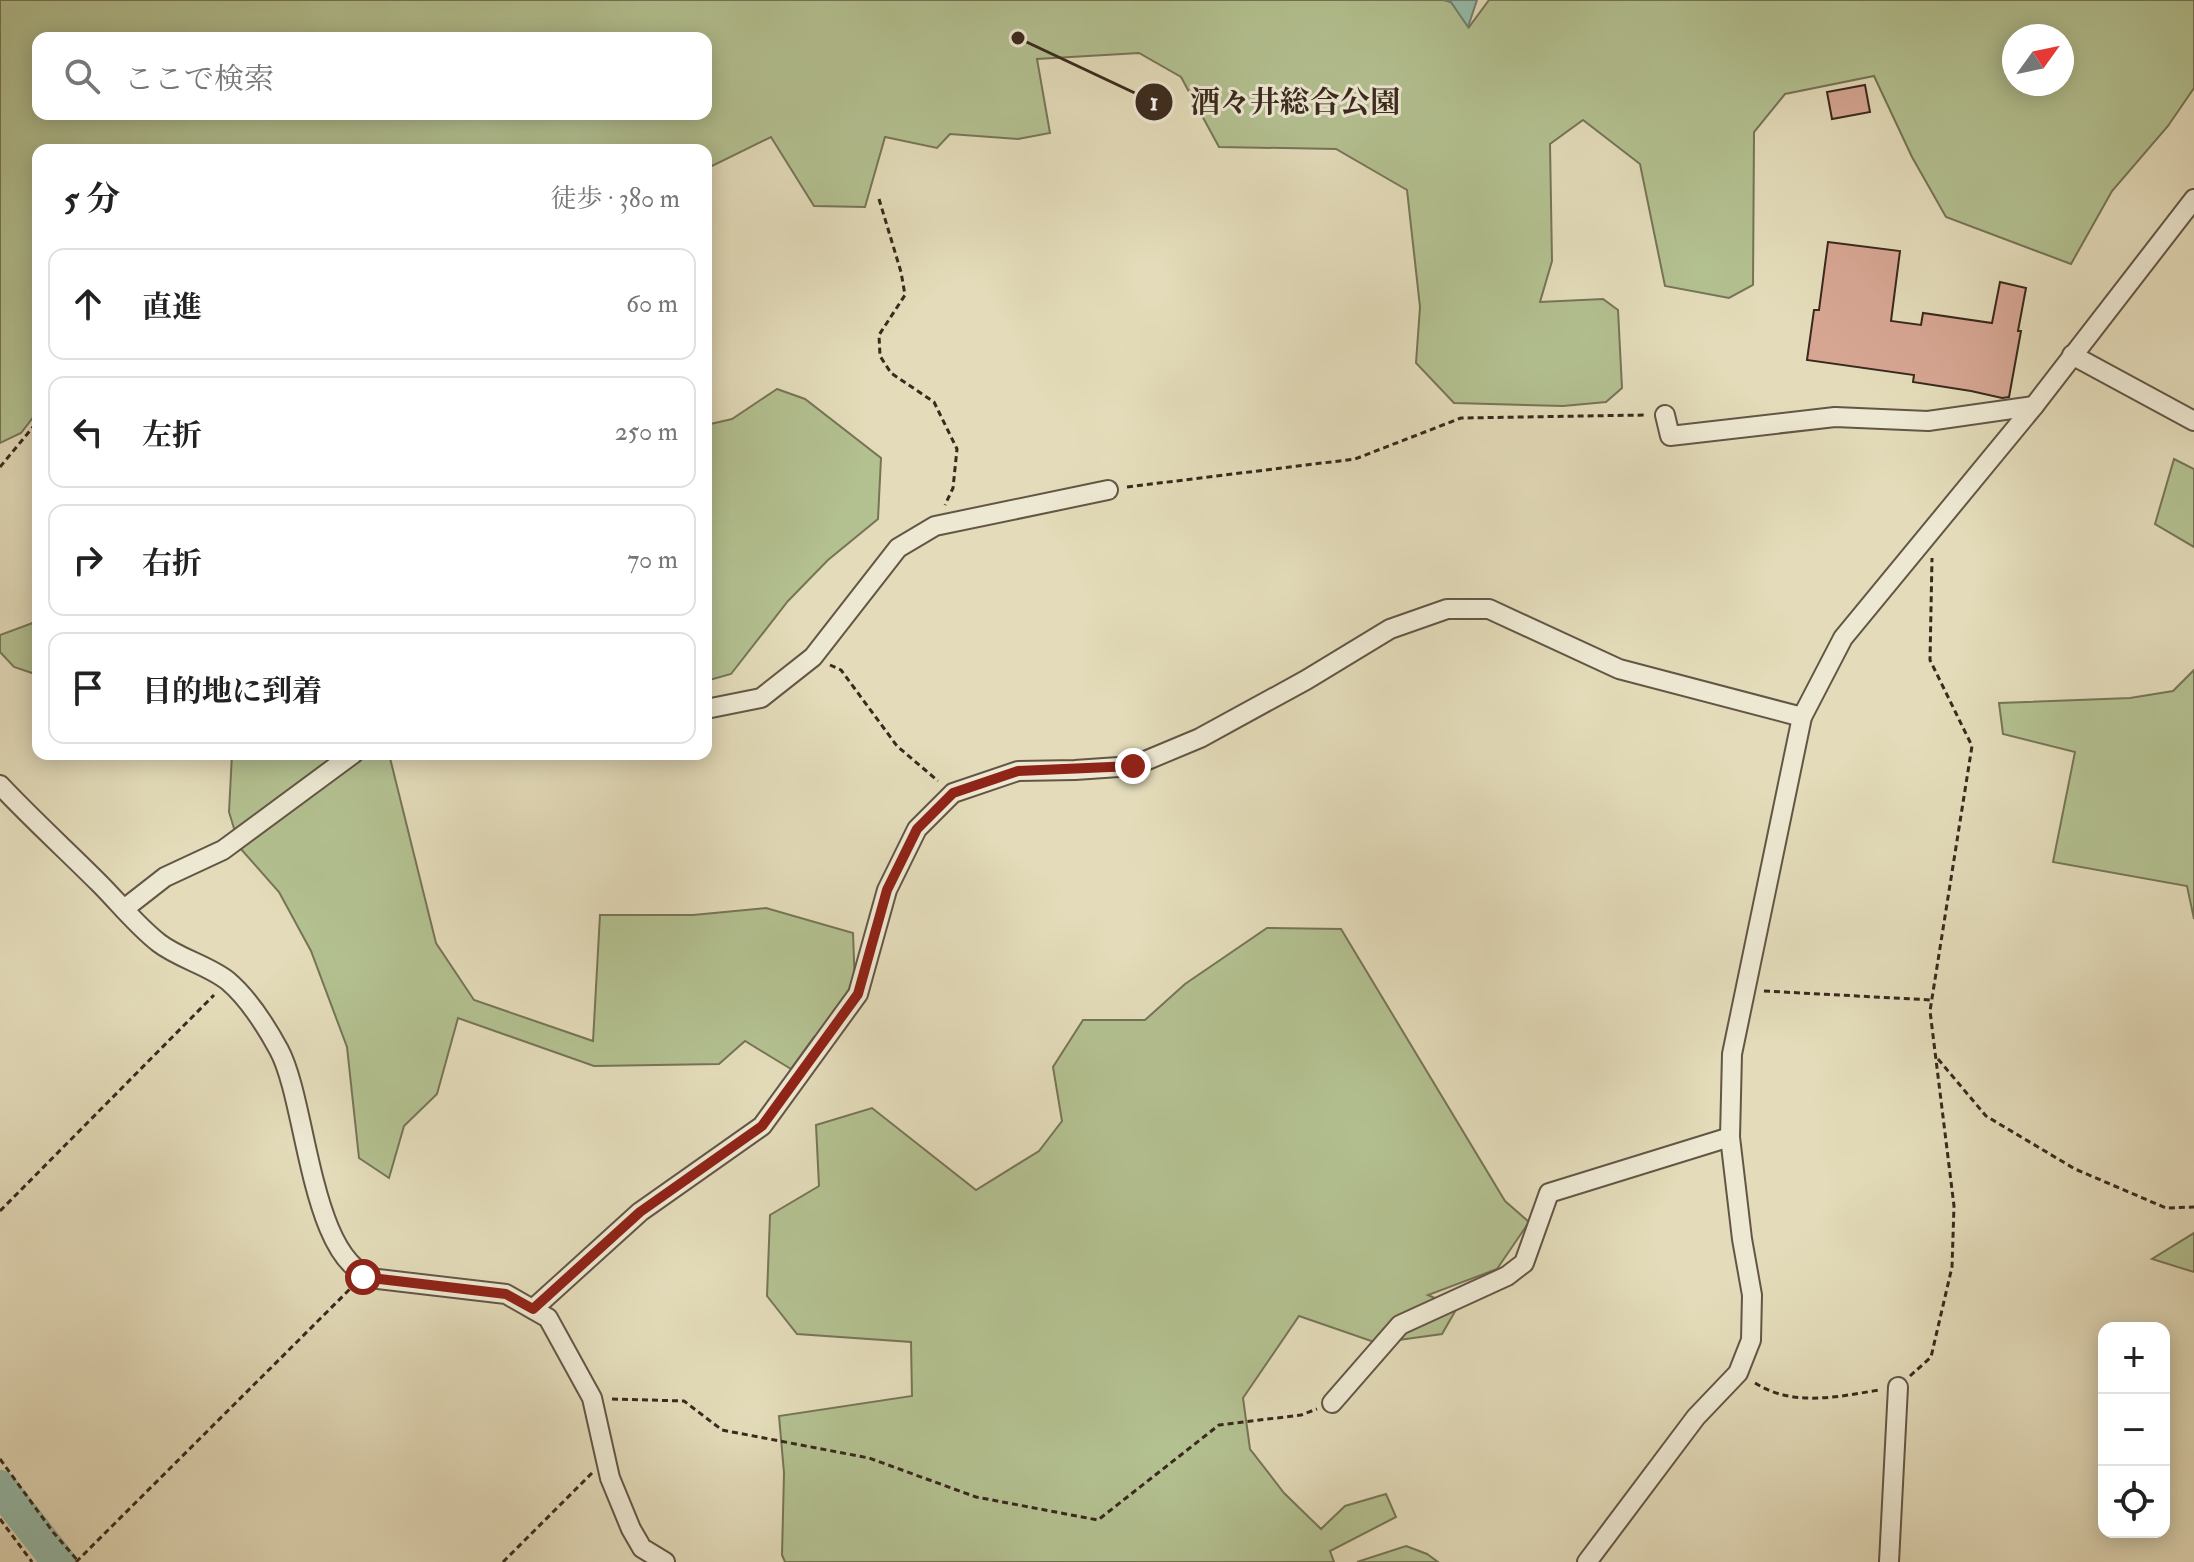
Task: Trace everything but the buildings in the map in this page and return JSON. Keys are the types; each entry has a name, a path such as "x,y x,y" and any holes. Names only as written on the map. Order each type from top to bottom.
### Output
{"street":[{"path":"1587,1562 1696,1417 1738,1373 1751,1340 1752,1295 1730,1137 1732,1054 1802,717 1843,638 2034,406 2194,199"},
{"path":"2072,355 2194,421"},
{"path":"1665,415 1670,436 1835,417 1928,421 2034,406"},
{"path":"712,708 761,698 813,657 898,548 935,526 1108,490"},
{"path":"533,1309 640,1212 762,1126 858,994 887,890 917,829 953,793 1018,771 1133,766 1200,738 1306,680 1390,629 1447,609 1489,609 1619,669 1802,717"},
{"path":"124,909 165,877 223,850 345,760"},
{"path":"0,785 161,945 228,981 258,1015 280,1051 291,1081 324,1219 342,1255 363,1277 506,1294 548,1318 592,1398 610,1478 631,1529 642,1548 665,1562"},
{"path":"1332,1403 1400,1325 1507,1276 1524,1263 1549,1193 1730,1137"},
{"path":"1889,1562 1898,1387"}],"path":[{"path":"879,199 905,295 879,335 880,356 891,373 934,402 957,449 953,488 935,526"},
{"path":"1108,490 1355,459 1461,418 1665,415"},
{"path":"0,467 32,428"},
{"path":"1738,1373 1773,1395 1825,1399 1898,1387 1931,1357 1952,1267 1954,1206 1930,1011 1972,746 1930,660 1932,529"},
{"path":"813,657 841,670 897,746 953,793"},
{"path":"0,1211 228,981"},
{"path":"1745,990 1932,1000"},
{"path":"1938,1059 1986,1116 2075,1169 2166,1208 2194,1207"},
{"path":"0,1459 77,1562 363,1277"},
{"path":"592,1398 684,1401 722,1430 869,1458 976,1497 1098,1520 1219,1425 1301,1415 1332,1403"},
{"path":"503,1562 606,1459"},
{"path":"0,1519 32,1562"}],"shaded area":[{"path":"0,0 1444,0 1451,2 1469,27 1489,0 2194,0 2194,88 2168,126 2112,191 2071,264 1946,217 1912,157 1874,76 1785,94 1754,132 1753,285 1729,298 1665,286 1640,164 1583,120 1550,144 1552,261 1540,302 1603,299 1618,310 1622,388 1606,402 1563,406 1454,403 1416,363 1420,307 1407,190 1336,149 1219,147 1181,77 1139,53 1037,59 1050,133 1018,139 950,134 937,148 885,137 865,207 814,206 771,137 712,166 712,144 32,144 32,419 21,433 0,443"},
{"path":"1444,0 1477,0 1468,27 1451,2"},
{"path":"777,389 805,399 881,458 878,519 828,560 788,601 731,674 712,679 712,424 732,419"},
{"path":"2174,459 2194,469 2194,547 2155,524"},
{"path":"32,623 32,673 14,667 0,652 0,635"},
{"path":"2194,670 2194,919 2187,886 2053,862 2075,752 2003,734 1999,703 2130,698 2173,691"},
{"path":"232,760 390,760 436,943 474,1000 593,1041 600,915 693,915 766,908 853,933 855,987 831,1025 814,1037 791,1069 745,1041 719,1064 594,1066 458,1018 437,1094 404,1126 389,1178 359,1158 347,1047 311,951 279,892 240,848 229,812"},
{"path":"1267,928 1341,929 1505,1201 1529,1222 1497,1269 1428,1295 1457,1308 1442,1334 1377,1343 1299,1316 1243,1398 1250,1449 1284,1493 1321,1529 1345,1506 1386,1494 1396,1517 1330,1551 1334,1562 785,1562 782,1555 784,1473 779,1416 912,1396 911,1342 797,1334 767,1296 770,1215 819,1186 816,1125 872,1108 976,1190 1039,1151 1062,1121 1053,1067 1083,1020 1145,1020 1185,984"},
{"path":"2194,1233 2194,1272 2152,1259"},
{"path":"1406,1546 1438,1562 1357,1562"}],"waterway":[{"path":"0,1487 59,1562"}],"place":[{"name":"酒々井総合公園","path":"1018,38"}],"route":[{"path":"363,1277 506,1294 533,1309 640,1212 762,1126 858,994 887,890 917,829 953,793 1018,771 1133,766"}]}
